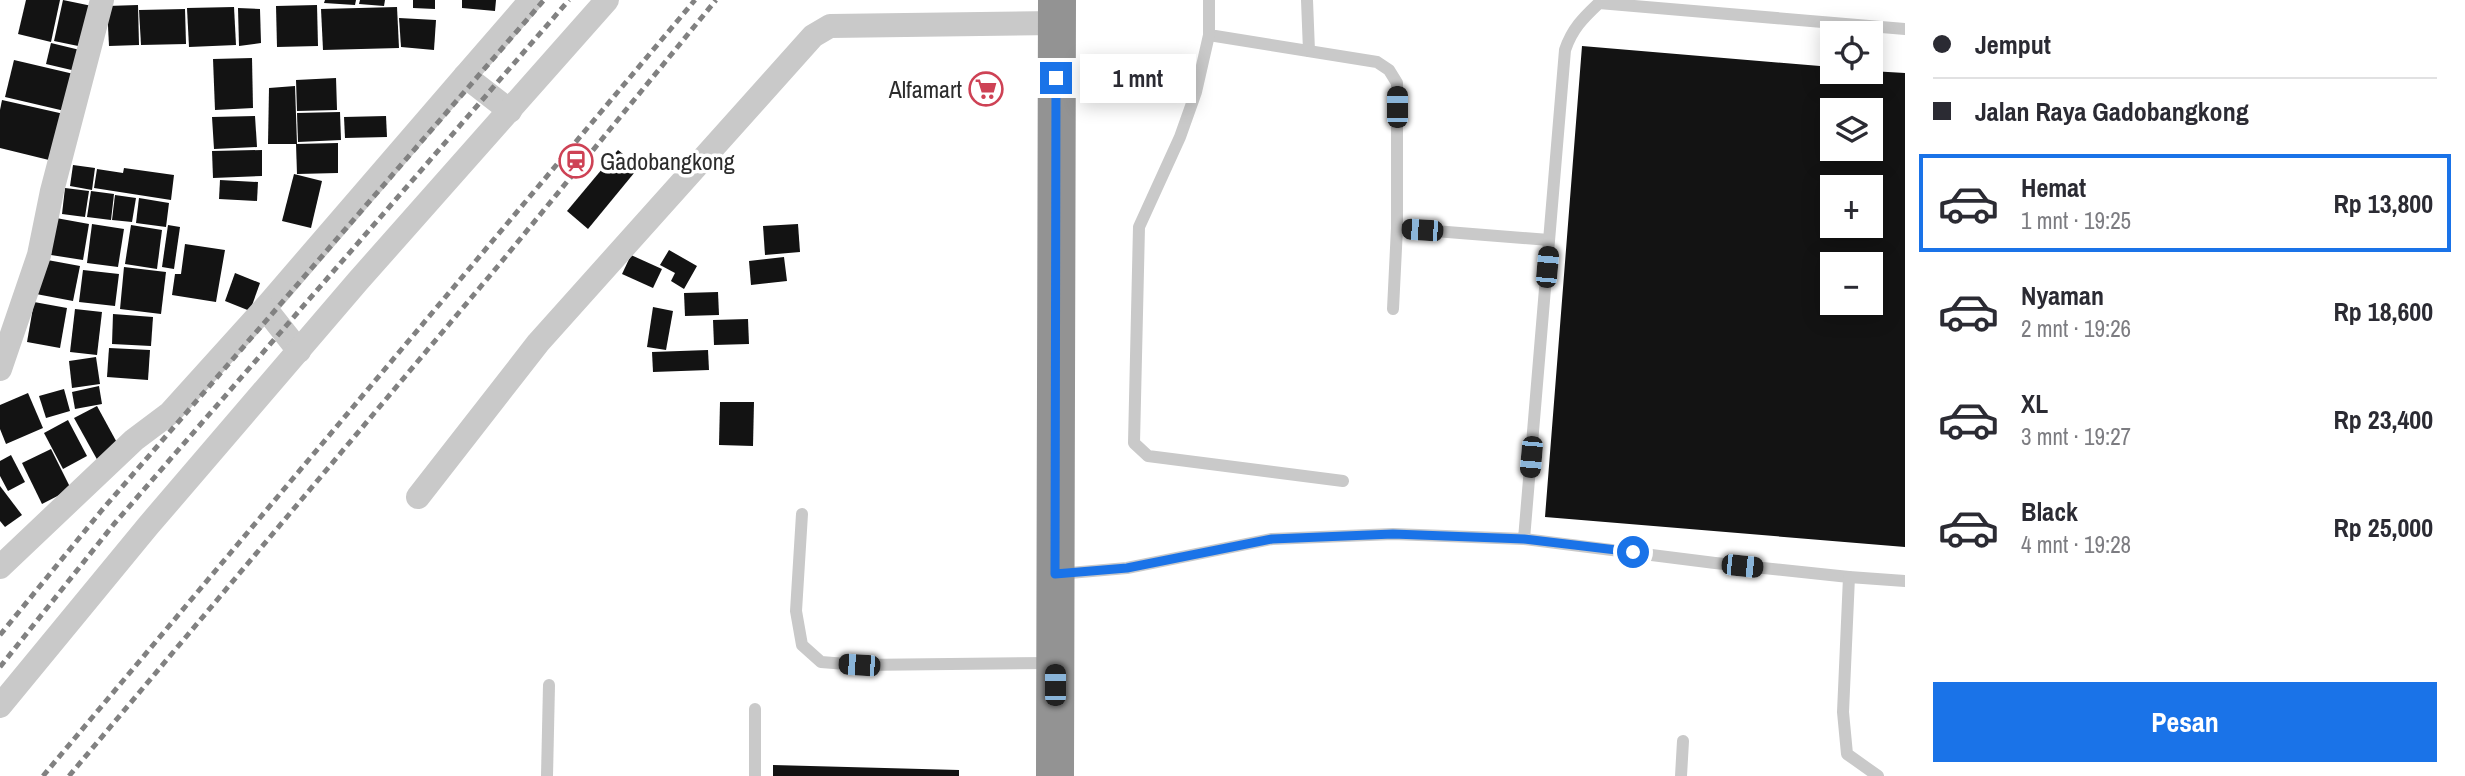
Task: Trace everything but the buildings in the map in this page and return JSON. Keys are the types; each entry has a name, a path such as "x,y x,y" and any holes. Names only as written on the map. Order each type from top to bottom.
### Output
{"highway":[{"path":"1055,776 1057,12"}],"street":[{"path":"0,369 39,255 52,191 102,0"},
{"path":"0,567 134,440 170,413 265,308 531,0"},
{"path":"0,706 148,526 358,281 607,0"},
{"path":"418,497 538,343 823,28 1057,12"},
{"path":"465,76 510,111"},
{"path":"265,308 299,351"}],"lane":[{"path":"1209,0 1209,35 1196,92 1180,137 1139,227 1134,443 1149,456 1343,481"},
{"path":"1307,0 1309,51"},
{"path":"1524,539 1565,50 1570,35 1579,22 1599,3 1905,29"},
{"path":"1209,35 1377,62 1389,70 1397,83 1397,228 1393,309"},
{"path":"1397,228 1549,240"},
{"path":"802,514 796,611 802,645 821,662 859,665 1055,662"},
{"path":"1055,574 1127,568 1272,539 1393,534 1524,539 1715,563 1905,581"},
{"path":"1849,577 1843,712 1847,754 1878,776"},
{"path":"547,776 549,685"},
{"path":"755,709 755,776"},
{"path":"1681,776 1683,741"}],"railway":[{"path":"0,635 102,510 544,0"},
{"path":"0,667 114,524 569,0"},
{"path":"43,776 695,0"},
{"path":"69,776 498,266 716,0"}],"place":[{"name":"Alfamart","path":"986,89"},
{"name":"Gadobangkong","path":"576,161"}],"route":[{"path":"1056,78 1055,574 1127,568 1272,539 1393,534 1524,539 1633,552"}]}
